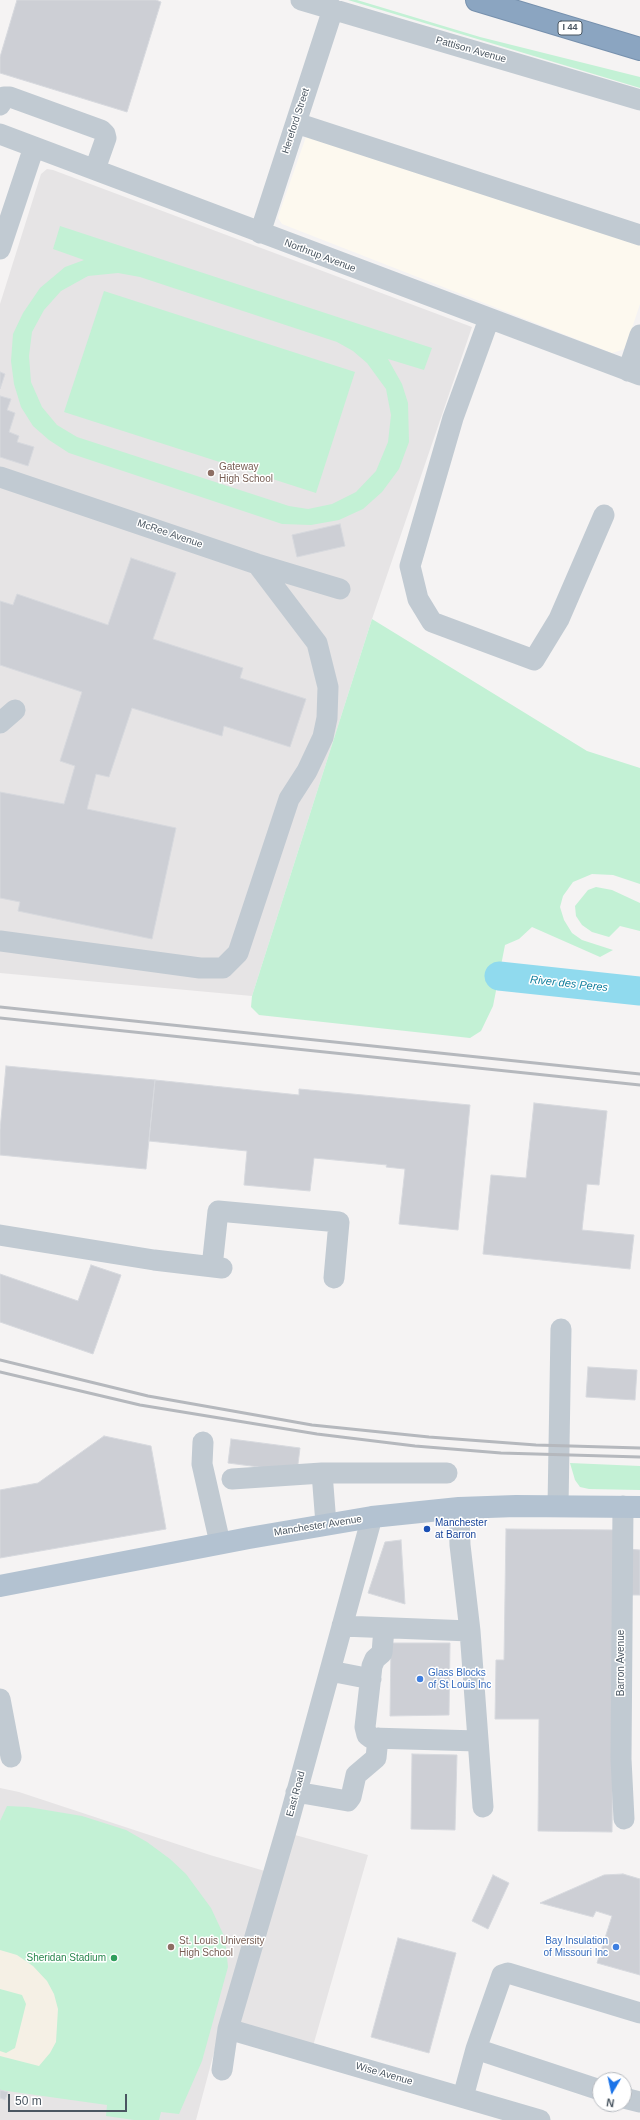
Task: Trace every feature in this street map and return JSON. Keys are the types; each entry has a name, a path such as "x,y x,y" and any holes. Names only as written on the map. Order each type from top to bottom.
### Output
{"highway":[{"name":"I 44","path":"477,0 640,49"}],"main road":[{"name":"Manchester Avenue","path":"0,1586 220,1543 372,1517 459,1508 631,1506"}],"street":[{"name":"Pattison Avenue","path":"301,0 640,100"},
{"name":"Hereford Street","path":"260,233 333,9"},
{"path":"0,105 4,97 10,97 101,130 105,134 106,138 95,169"},
{"path":"296,123 640,235"},
{"name":"Northrup Avenue","path":"0,134 634,373"},
{"path":"0,249 34,147"},
{"path":"489,319 453,418 410,566 418,599 432,622 534,660 559,619 604,515"},
{"path":"634,373 640,335"},
{"name":"McRee Avenue","path":"0,477 258,564 340,589"},
{"path":"0,941 200,968 223,968 238,953 289,799 307,770 323,737 327,718 328,687 317,643 258,564"},
{"path":"0,1235 154,1260 217,1268 218,1211 340,1222 334,1278"},
{"path":"558,1506 561,1329"},
{"path":"203,1442 202,1464 220,1543"},
{"path":"322,1473 326,1524"},
{"path":"232,1480 322,1473 447,1473"},
{"name":"Barron Avenue","path":"624,1819 621,1759 631,1506"},
{"path":"459,1508 460,1545 470,1631 483,1807"},
{"name":"East Road","path":"222,2070 228,2029 288,1824 372,1517"},
{"path":"342,1626 470,1631"},
{"path":"384,1628 382,1653 376,1658 370,1679 365,1727 367,1735 371,1738 478,1741"},
{"path":"330,1671 370,1679"},
{"path":"0,1699 11,1757"},
{"path":"296,1792 348,1801 351,1797 356,1775 376,1758 378,1738"},
{"path":"464,2097 476,2049 502,1975 508,1973 640,2013"},
{"name":"Wise Avenue","path":"228,2029 540,2120"},
{"path":"476,2049 592,2087"}],"shaded area":[{"path":"308,131 640,241 640,304 625,349 612,353 282,224 278,218"},
{"name":"Gateway High School","path":"47,169 472,327 372,619 252,996 0,973 0,304 41,174"},
{"name":"Sheridan Stadium","path":"0,1788 19,1792 210,1855 282,1876 295,1835 368,1855 313,2046 223,2019 196,2120 0,2120"}],"green space":[{"path":"348,0 357,0 480,37 640,77 640,88"},
{"path":"60,226 432,348 424,370 388,359 402,384 408,403 409,442 399,469 382,492 363,509 339,520 311,525 282,524 69,453 49,440 33,426 21,407 14,384 11,361 13,334 23,313 40,288 65,267 84,260 53,249","holes":["118,273 140,277 337,342 353,351 367,363 386,389 391,415 388,442 376,471 356,492 332,504 308,509 289,506 77,437 57,425 42,407 31,382 29,356 32,332 44,310 61,291 88,276"]},
{"path":"104,291 355,372 316,493 64,412"},
{"path":"372,619 587,751 640,768 640,884 613,875 592,874 573,882 563,896 560,907 564,920 572,933 582,940 613,950 600,957 532,927 519,939 505,945 493,1006 481,1031 470,1038 259,1015 251,1007 252,996"},
{"path":"596,887 612,890 640,903 640,931 620,926 609,937 592,932 582,925 576,916 575,906 588,890"},
{"path":"570,1463 640,1466 640,1490 589,1489 580,1487 575,1480"},
{"name":"Sheridan Stadium","path":"7,1806 28,1807 82,1816 126,1830 147,1842 170,1859 186,1874 211,1908 225,1938 228,1967 202,2061 179,2114 161,2112 159,2120 134,2120 106,2116 107,2105 0,2090 0,1821"}],"sand":[{"path":"0,1950 17,1955 33,1966 47,1981 54,1994 58,2009 56,2042 50,2053 39,2066 0,2056 0,2051 6,2053 15,2048 26,2004 22,1995 0,1989"}],"building":[{"path":"17,0 156,0 161,2 127,112 0,73 0,57"},
{"path":"0,372 5,374 0,389"},
{"path":"0,396 11,399 7,410 15,413 9,432 19,436 17,442 34,447 28,466 0,457"},
{"path":"340,524 345,546 297,557 292,535"},
{"path":"131,558 176,573 153,639 243,668 240,678 306,699 290,747 224,726 222,736 132,708 109,777 96,774 87,809 176,828 152,939 18,911 20,902 0,898 0,792 64,804 75,766 60,761 82,692 0,665 0,601 13,605 17,594 108,625"},
{"path":"6,1066 155,1080 146,1169 0,1155 0,1130"},
{"path":"155,1080 299,1095 299,1089 470,1105 458,1230 399,1224 405,1169 386,1167 387,1165 314,1158 310,1191 244,1185 247,1151 149,1141"},
{"path":"534,1103 607,1111 599,1185 587,1184 582,1230 634,1235 630,1269 483,1254 491,1175 526,1178"},
{"path":"91,1265 121,1275 93,1354 0,1322 0,1274 78,1301"},
{"path":"588,1367 637,1370 635,1400 586,1397"},
{"path":"104,1436 151,1446 166,1529 0,1558 0,1490 38,1483"},
{"path":"231,1439 300,1448 297,1472 228,1463"},
{"path":"506,1529 615,1530 612,1832 538,1831 539,1719 495,1719 496,1660 504,1660"},
{"path":"401,1540 405,1604 368,1593 385,1542"},
{"path":"627,1549 640,1550 640,1595 627,1595"},
{"name":"Glass Blocks of St Louis Inc","path":"391,1643 450,1643 449,1715 390,1716"},
{"path":"412,1754 457,1755 455,1830 411,1829"},
{"path":"623,1874 640,1879 640,1975 597,1963 612,1916 596,1911 593,1917 540,1903 604,1875"},
{"path":"493,1875 509,1883 488,1929 472,1921"},
{"path":"398,1938 456,1953 429,2053 371,2037"},
{"path":"0,2090 8,2092 5,2100 0,2098"}],"waterway":[{"name":"River des Peres","path":"499,976 640,991"}],"railway":[{"path":"0,1007 640,1074"},
{"path":"0,1018 640,1085"},
{"path":"0,1360 148,1396 312,1425 429,1437 536,1445 640,1448"},
{"path":"0,1372 140,1405 317,1434 415,1446 501,1453 640,1457"}],"place":[{"name":"Gateway High School","path":"211,473"},
{"name":"Manchester at Barron","path":"427,1529"},
{"name":"Glass Blocks of St Louis Inc","path":"420,1679"},
{"name":"St. Louis University High School","path":"171,1947"},
{"name":"Bay Insulation of Missouri Inc","path":"616,1947"},
{"name":"Sheridan Stadium","path":"114,1958"}]}
